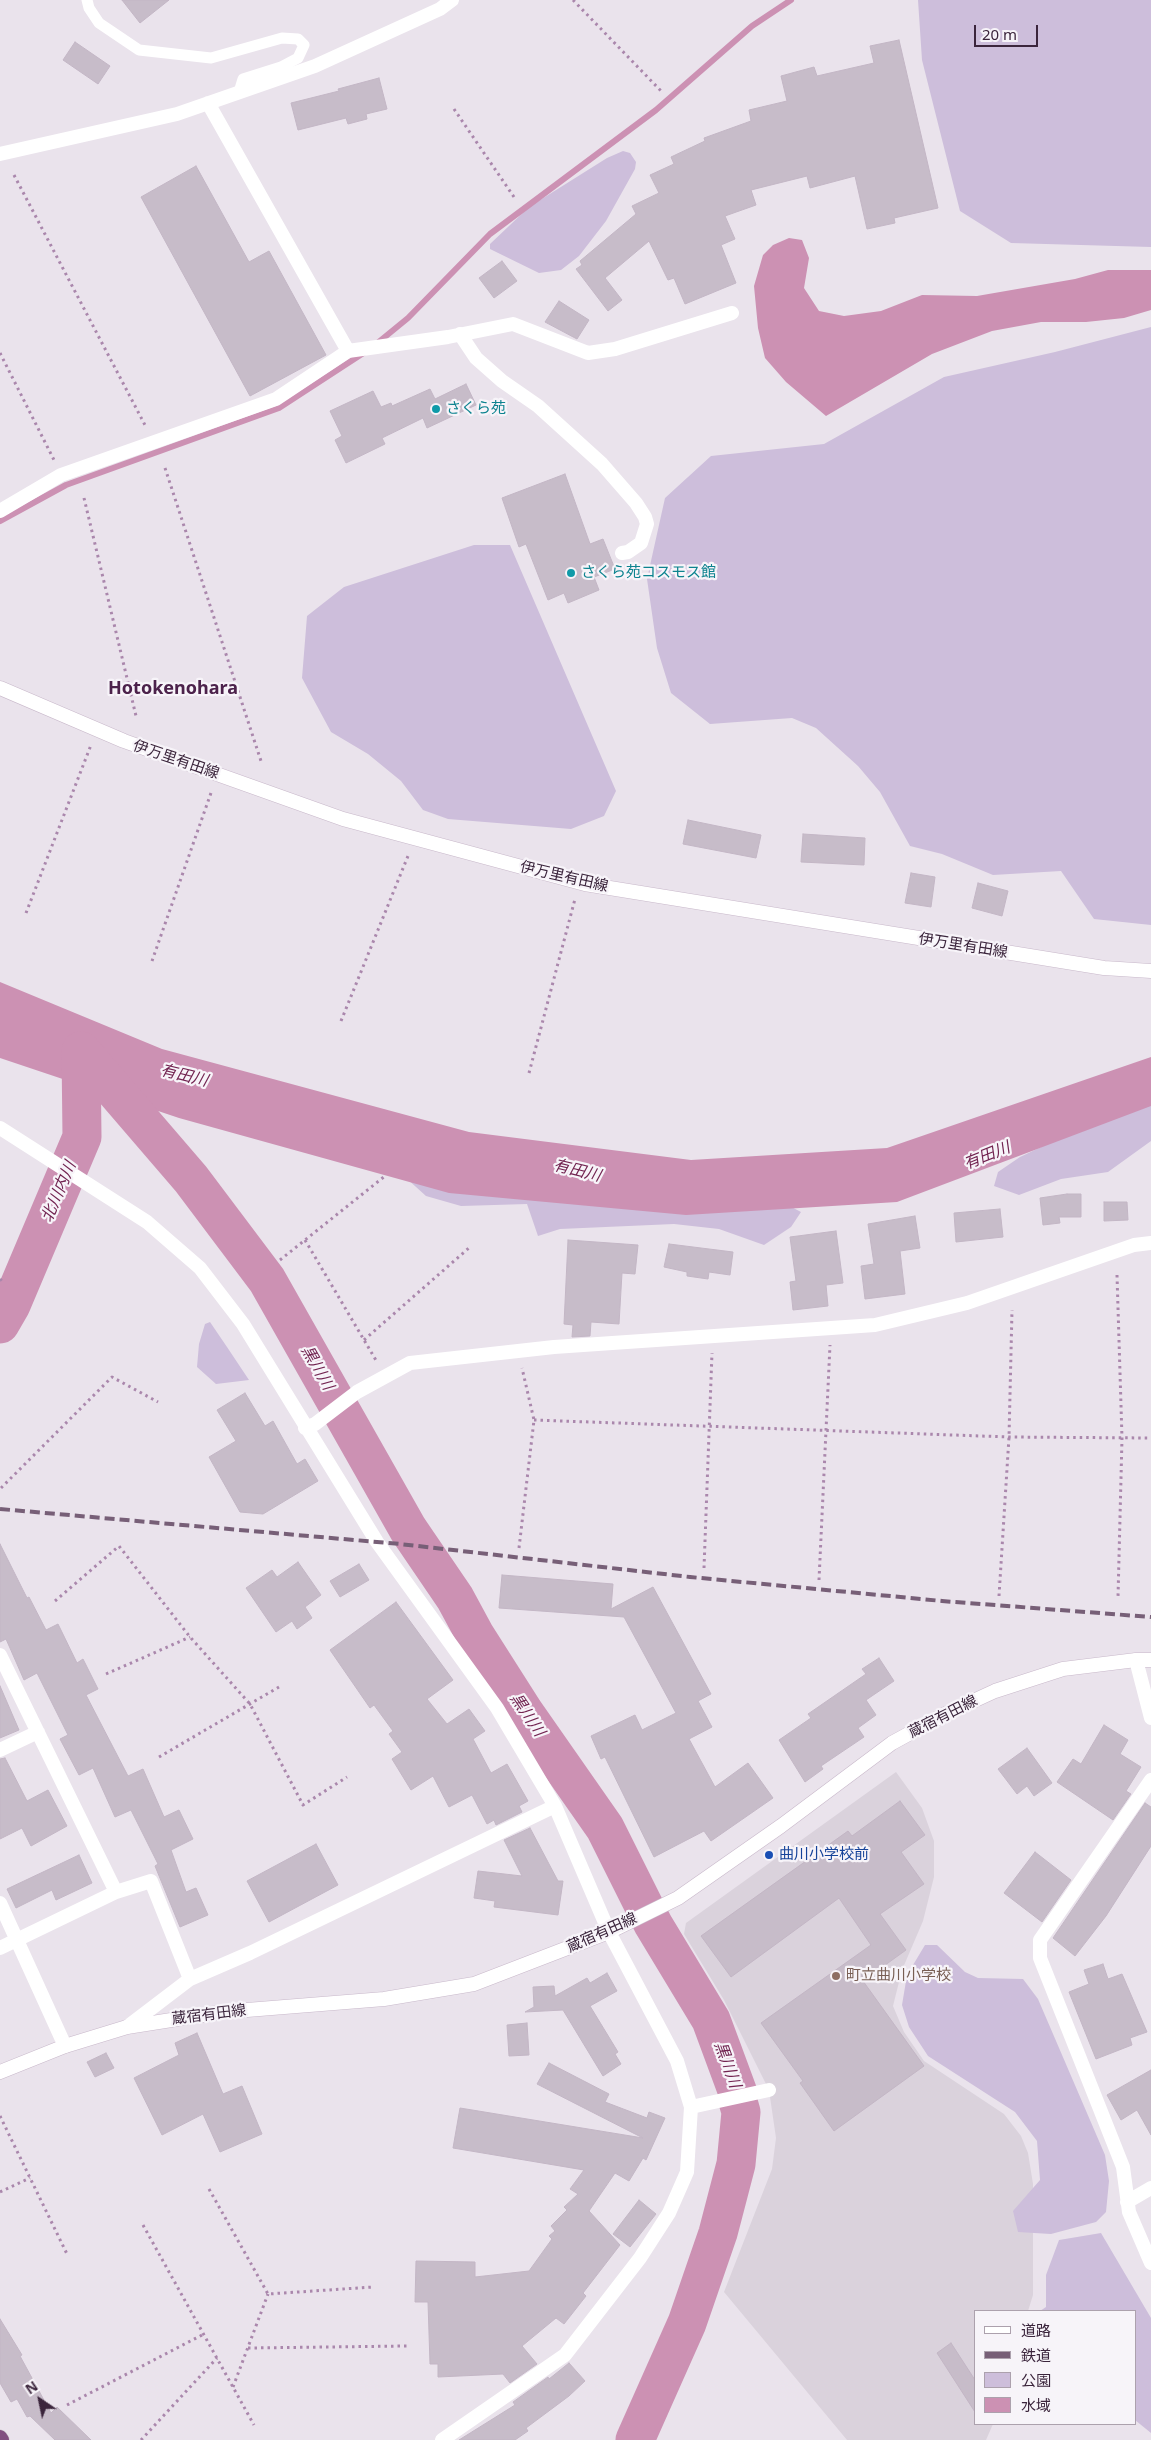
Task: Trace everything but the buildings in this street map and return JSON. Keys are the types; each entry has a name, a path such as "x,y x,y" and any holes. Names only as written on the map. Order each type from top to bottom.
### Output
{"street":[{"path":"0,154 177,114 315,66 440,9 452,0"},
{"path":"208,103 348,351"},
{"path":"0,511 61,475 276,399 348,351 513,324 588,353 614,350 732,313"},
{"path":"460,334 476,358 557,423 602,464 636,503 647,524 640,543 622,554"},
{"name":"伊万里有田線","path":"0,688 124,741 343,819 584,884 1094,967 1151,971"},
{"path":"0,1128 147,1222 200,1268 243,1324 310,1426 377,1542 497,1708 555,1806 609,1932 677,2061 691,2107 687,2172 669,2213 640,2258 565,2355 442,2440"},
{"path":"310,1426 357,1392 410,1363 554,1347 875,1325 967,1303 1134,1245 1151,1243"},
{"path":"0,1655 116,1892"},
{"path":"1136,1660 1151,1718"},
{"name":"蔵宿有田線","path":"0,2072 66,2046 126,2027 222,2012 384,1998 474,1984 609,1932 678,1898 774,1831 892,1743 944,1714 995,1691 1063,1669 1136,1660 1151,1660"},
{"path":"0,1750 38,1732"},
{"path":"1151,1780 1040,1940 1040,1958 1122,2167 1129,2212 1151,2263"},
{"path":"126,2027 190,1979 250,1953 555,1806"},
{"path":"0,1948 116,1892 151,1880 190,1979"},
{"path":"0,1903 66,2046"},
{"path":"691,2107 769,2090"},
{"path":"1127,2202 1151,2188"}],"lane":[{"path":"87,0 89,8 99,23 139,50 211,58 282,38 298,39 304,45 298,58 281,67 243,78 239,92"}],"path":[{"path":"573,0 662,92"},
{"path":"454,109 516,200"},
{"path":"14,175 149,433"},
{"path":"0,353 57,465"},
{"path":"165,468 261,761"},
{"path":"84,498 136,716"},
{"path":"26,913 92,742"},
{"path":"152,961 212,789"},
{"path":"341,1021 408,856"},
{"path":"529,1073 576,896"},
{"path":"280,1260 384,1176"},
{"path":"305,1240 380,1367"},
{"path":"364,1340 470,1247"},
{"path":"1118,1275 1122,1438 1118,1597"},
{"path":"999,1596 1009,1436 1012,1310"},
{"path":"819,1580 830,1339"},
{"path":"704,1568 712,1350"},
{"path":"519,1548 534,1420 522,1367"},
{"path":"1,1488 112,1376 158,1402"},
{"path":"534,1420 1009,1436 1151,1438"},
{"path":"55,1601 119,1546 190,1637 250,1704 302,1804 346,1776"},
{"path":"106,1674 190,1637"},
{"path":"159,1757 279,1687"},
{"path":"0,2116 67,2254"},
{"path":"0,2192 30,2178"},
{"path":"210,2189 268,2294 233,2387"},
{"path":"143,2224 254,2426"},
{"path":"268,2294 373,2287"},
{"path":"67,2404 204,2334"},
{"path":"248,2348 407,2346"},
{"path":"141,2440 217,2358"}],"shaded area":[{"path":"896,1772 922,1808 934,1841 934,1877 923,1921 902,1970 893,2006 904,2032 924,2061 1004,2114 1021,2136 1028,2153 1033,2184 1033,2295 1028,2310 974,2310 974,2425 993,2425 986,2440 847,2440 724,2292 772,2169 776,2138 769,2090 724,2000 684,1934 686,1923"}],"green space":[{"path":"918,0 1151,0 1151,247 1011,243 960,211 922,60"},
{"path":"623,151 630,153 636,162 635,169 606,221 579,256 561,270 539,273 490,249 490,244 529,207 607,158"},
{"path":"1151,327 1151,925 1094,919 1061,871 993,875 942,854 910,846 880,792 858,766 816,728 792,718 710,724 671,693 657,648 647,579 665,498 711,456 824,444 944,377 1055,352"},
{"path":"474,545 510,545 616,791 604,816 571,829 448,819 423,810 401,781 368,754 331,732 302,678 307,616 344,587"},
{"path":"1151,1095 1151,1141 1108,1172 1061,1179 1019,1195 994,1186 998,1172 1020,1157"},
{"path":"395,1168 778,1200 801,1212 791,1227 764,1245 719,1229 674,1224 560,1229 538,1236 527,1204 461,1206 426,1196"},
{"path":"210,1322 249,1380 216,1384 197,1367 199,1344 205,1324"},
{"path":"925,1945 937,1945 965,1972 978,1978 1023,1979 1038,1999 1105,2155 1109,2181 1106,2212 1096,2222 1051,2234 1018,2232 1013,2211 1040,2180 1037,2141 1015,2112 928,2056 909,2027 902,2005 907,1975"},
{"path":"1101,2233 1151,2318 1151,2433 1136,2421 1136,2310 1042,2310 1046,2307 1046,2275 1059,2240"}],"water":[{"path":"789,238 802,240 809,258 804,288 819,311 844,316 881,311 922,295 977,296 1075,279 1108,270 1151,270 1151,310 1124,318 1086,322 1041,322 992,331 932,354 826,416 786,382 765,358 758,328 754,286 763,255 773,245"},
{"name":"有田川","path":"0,982 162,1049 469,1132 691,1160 887,1148 1151,1057 1151,1106 897,1202 686,1215 449,1193 179,1118 0,1058"}],"waterway":[{"path":"375,345 408,318 490,234 656,110 752,26 791,0"},
{"path":"0,521 66,485 279,408 365,352"},
{"name":"北川内川","path":"0,1324 11,1305 82,1137 81,1051"},
{"name":"黒川川","path":"87,1058 191,1179 267,1280 408,1529 455,1598 475,1635 524,1712 605,1828 653,1924 711,2020 738,2093 737,2098 741,2112 736,2164 718,2233 687,2323 635,2440"}],"railway":[{"path":"0,1509 400,1544 690,1577 942,1601 1151,1617"}],"place":[{"name":"さくら苑","path":"436,409"},
{"name":"さくら苑コスモス館","path":"571,573"},
{"name":"曲川小学校前","path":"769,1855"},
{"name":"町立曲川小学校","path":"836,1976"}],"district":[{"name":"Hotokenohara","path":"173,689"}]}
